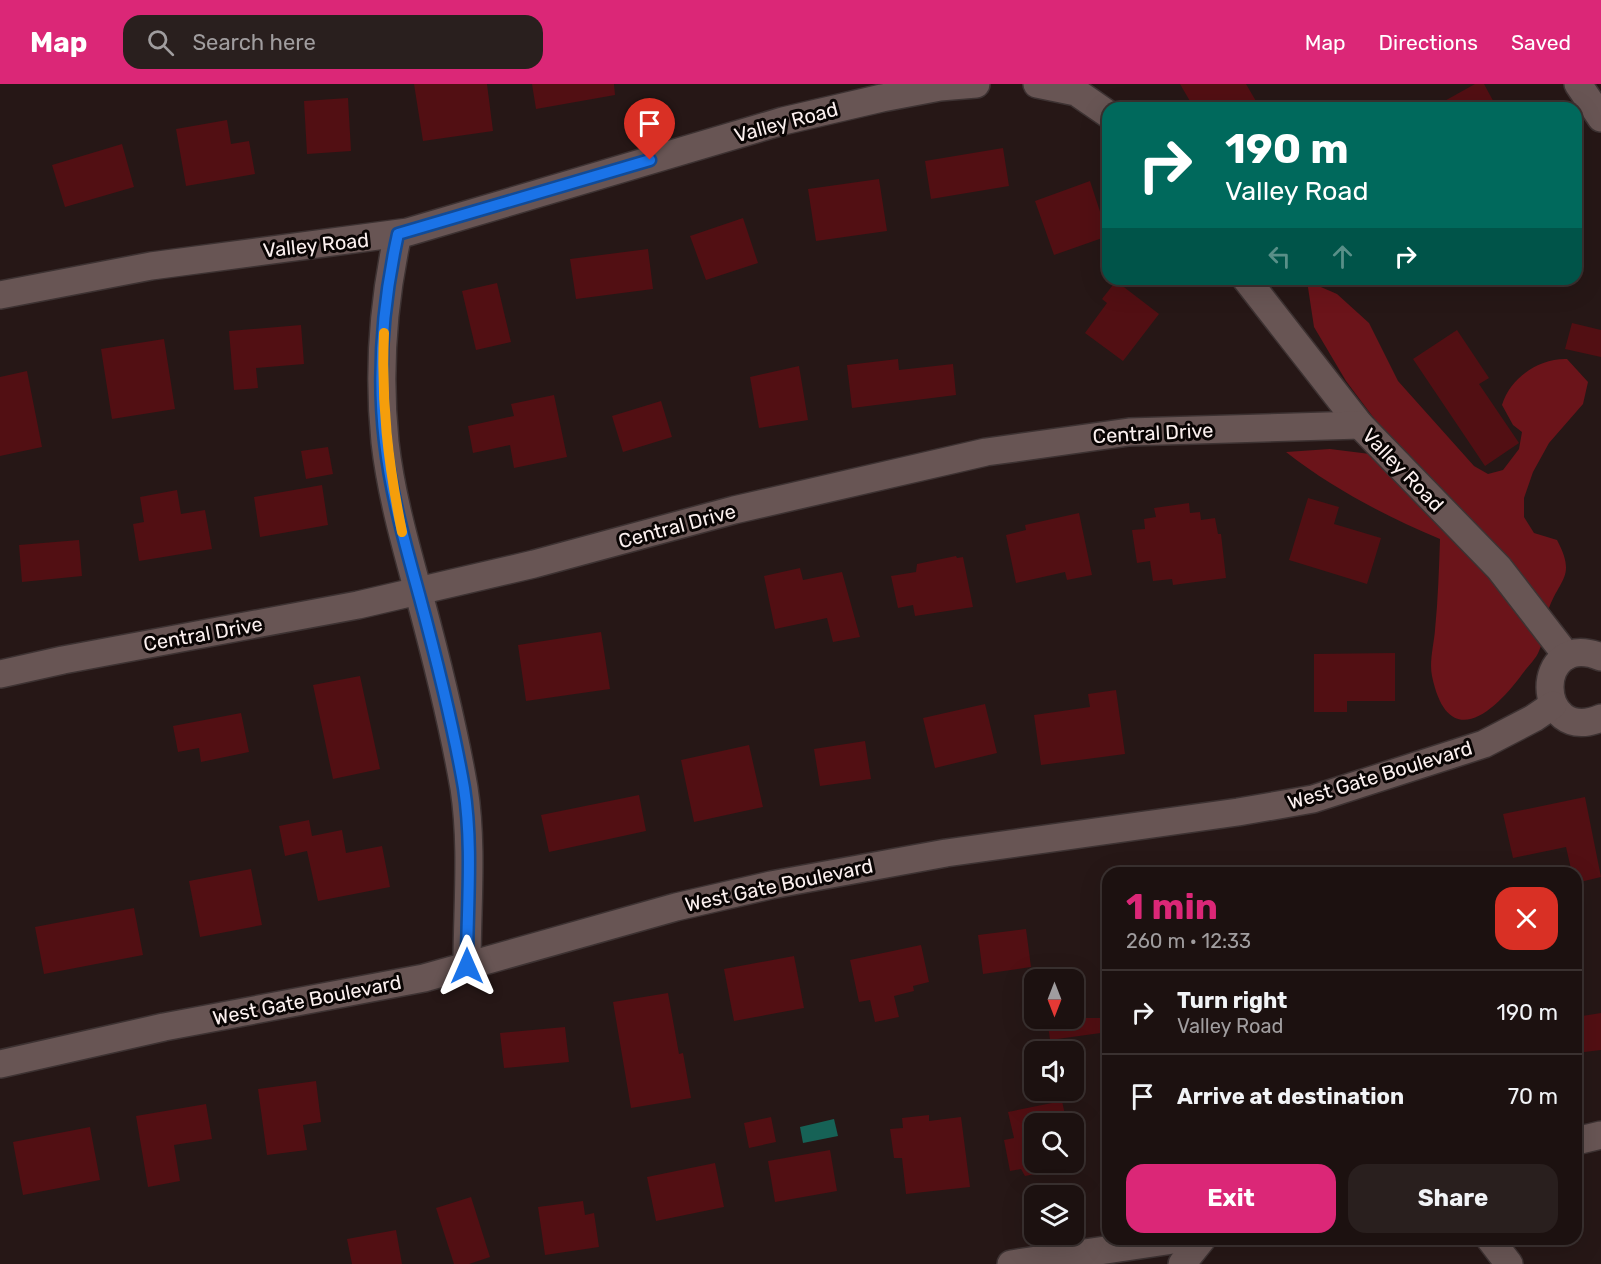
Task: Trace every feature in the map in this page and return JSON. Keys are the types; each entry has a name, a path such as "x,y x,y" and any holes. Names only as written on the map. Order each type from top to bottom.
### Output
{"street":[{"name":"Valley Road","path":"0,295 151,266 398,234 783,121 882,98 940,87 976,84"},
{"path":"1037,84 1076,92 1102,110"},
{"path":"1578,84 1601,118"},
{"path":"398,234 391,266 384,328 383,407 392,482 444,687 464,790 467,966"},
{"name":"Valley Road","path":"1251,285 1360,425 1499,568 1568,656"},
{"name":"Central Drive","path":"0,674 418,591 534,564 734,510 986,452 1129,432 1360,425"},
{"path":"1600,721 1569,720 1553,705 1549,683 1558,662 1568,656 1579,652 1601,657"},
{"name":"West Gate Boulevard","path":"0,1064 164,1027 424,978 676,907 848,869 1238,812 1312,798 1484,744 1534,718 1553,705"},
{"path":"1582,1140 1601,1135"},
{"path":"1011,1264 1139,1245"},
{"path":"1182,1264 1197,1245"}],"shaded area":[{"path":"1308,285 1316,285 1337,294 1369,323 1398,381 1474,466 1488,474 1503,470 1519,449 1522,432 1513,425 1502,405 1506,395 1519,378 1546,362 1567,359 1588,382 1583,404 1549,443 1533,472 1524,498 1524,517 1534,533 1557,540 1566,562 1564,577 1548,611 1541,646 1534,660 1499,701 1486,712 1473,718 1460,719 1449,714 1439,700 1431,671 1440,539 1360,500 1322,478 1286,452 1330,449 1378,455 1376,421 1346,381 1314,327"}],"water":[{"path":"834,1119 838,1136 803,1143 800,1127"}],"building":[{"path":"414,84 487,84 493,131 423,141"},
{"path":"532,84 614,84 615,95 536,109"},
{"path":"1180,84 1246,84 1256,102 1190,102"},
{"path":"1475,84 1484,84 1494,102 1443,102"},
{"path":"348,98 351,151 307,154 304,101"},
{"path":"227,120 231,144 249,141 255,174 186,186 176,129"},
{"path":"122,144 134,187 65,207 52,165"},
{"path":"1003,148 1009,186 931,199 925,161"},
{"path":"879,179 887,231 816,241 808,189"},
{"path":"1090,181 1102,218 1102,238 1054,255 1035,201"},
{"path":"743,218 758,263 706,280 690,236"},
{"path":"648,249 653,289 576,299 570,259"},
{"path":"497,283 511,342 476,350 462,291"},
{"path":"1113,285 1121,285 1159,314 1123,361 1085,333 1107,303 1102,299"},
{"path":"1572,323 1601,330 1601,357 1565,349"},
{"path":"301,325 304,364 256,368 258,388 234,390 229,331"},
{"path":"1457,330 1489,378 1479,384 1519,443 1485,466 1413,359"},
{"path":"164,339 175,409 112,419 101,349"},
{"path":"898,359 899,370 953,364 956,395 852,408 847,365"},
{"path":"799,366 808,420 759,428 750,377"},
{"path":"27,371 42,447 0,456 0,377"},
{"path":"554,395 567,457 514,468 510,445 473,453 468,426 514,416 511,404"},
{"path":"661,401 672,437 623,452 612,416"},
{"path":"328,447 333,474 306,479 301,451"},
{"path":"322,485 328,525 260,537 254,497"},
{"path":"177,490 181,514 205,510 212,549 139,561 133,524 144,522 140,497"},
{"path":"1308,498 1339,507 1334,524 1381,538 1367,584 1289,560"},
{"path":"1189,503 1190,513 1200,512 1201,520 1215,518 1218,534 1221,534 1226,578 1173,585 1172,579 1153,581 1150,561 1137,563 1132,530 1145,529 1144,519 1156,517 1154,508"},
{"path":"1079,513 1092,575 1067,580 1065,572 1016,583 1006,535 1026,530 1025,525"},
{"path":"79,540 82,576 22,582 19,545"},
{"path":"956,556 957,558 963,557 973,607 915,616 913,605 898,608 891,576 916,572 917,564"},
{"path":"800,568 803,580 842,572 860,637 833,642 827,618 775,629 764,576"},
{"path":"601,632 610,689 526,701 518,645"},
{"path":"1395,653 1395,701 1347,701 1347,712 1314,712 1314,654"},
{"path":"360,676 380,769 333,779 313,685"},
{"path":"1116,690 1125,754 1041,765 1034,715 1090,707 1088,694"},
{"path":"985,704 997,753 935,768 923,718"},
{"path":"241,713 249,752 201,762 199,748 178,752 173,726"},
{"path":"865,741 871,779 820,786 814,749"},
{"path":"749,745 763,807 694,822 681,760"},
{"path":"639,795 646,831 549,852 541,815"},
{"path":"1585,797 1601,877 1582,882 1582,867 1571,867 1566,847 1513,858 1503,814"},
{"path":"309,820 312,836 342,830 346,853 382,846 390,887 318,901 307,851 285,856 279,826"},
{"path":"251,869 262,925 200,937 189,881"},
{"path":"134,908 143,955 44,974 35,927"},
{"path":"1026,929 1031,967 983,974 978,935"},
{"path":"921,945 929,982 913,986 914,991 894,996 899,1017 875,1022 870,1000 859,1002 850,960"},
{"path":"794,956 804,1008 734,1021 724,969"},
{"path":"668,993 679,1054 683,1053 691,1098 631,1108 613,1002"},
{"path":"1601,1013 1601,1050 1582,1052 1582,1016"},
{"path":"1084,1018 1102,1018 1102,1033 1050,1040 1048,1029 1084,1029"},
{"path":"565,1027 569,1062 504,1068 500,1033"},
{"path":"316,1081 321,1122 303,1125 307,1150 267,1155 258,1089"},
{"path":"1062,1101 1065,1113 1024,1113 1024,1173 1040,1173 1025,1176 1021,1169 1010,1171 1004,1140 1014,1138 1008,1112"},
{"path":"206,1104 212,1139 174,1145 180,1181 148,1187 136,1116"},
{"path":"929,1115 929,1121 961,1117 970,1187 906,1194 902,1158 894,1158 890,1129 903,1128 902,1118"},
{"path":"771,1117 776,1142 749,1148 744,1123"},
{"path":"90,1127 100,1180 23,1195 13,1142"},
{"path":"830,1150 837,1191 775,1202 768,1161"},
{"path":"715,1163 724,1207 656,1221 647,1177"},
{"path":"471,1197 490,1257 469,1264 454,1264 436,1208"},
{"path":"583,1201 585,1215 594,1213 599,1247 545,1255 538,1207"},
{"path":"396,1230 402,1264 352,1264 347,1239"}],"slow traffic":[{"path":"384,333 382,383 385,442 402,532"}],"route":[{"path":"467,966 467,830 464,790 444,687 405,547 385,442 382,383 384,328 391,266 398,234 650,160"}]}
